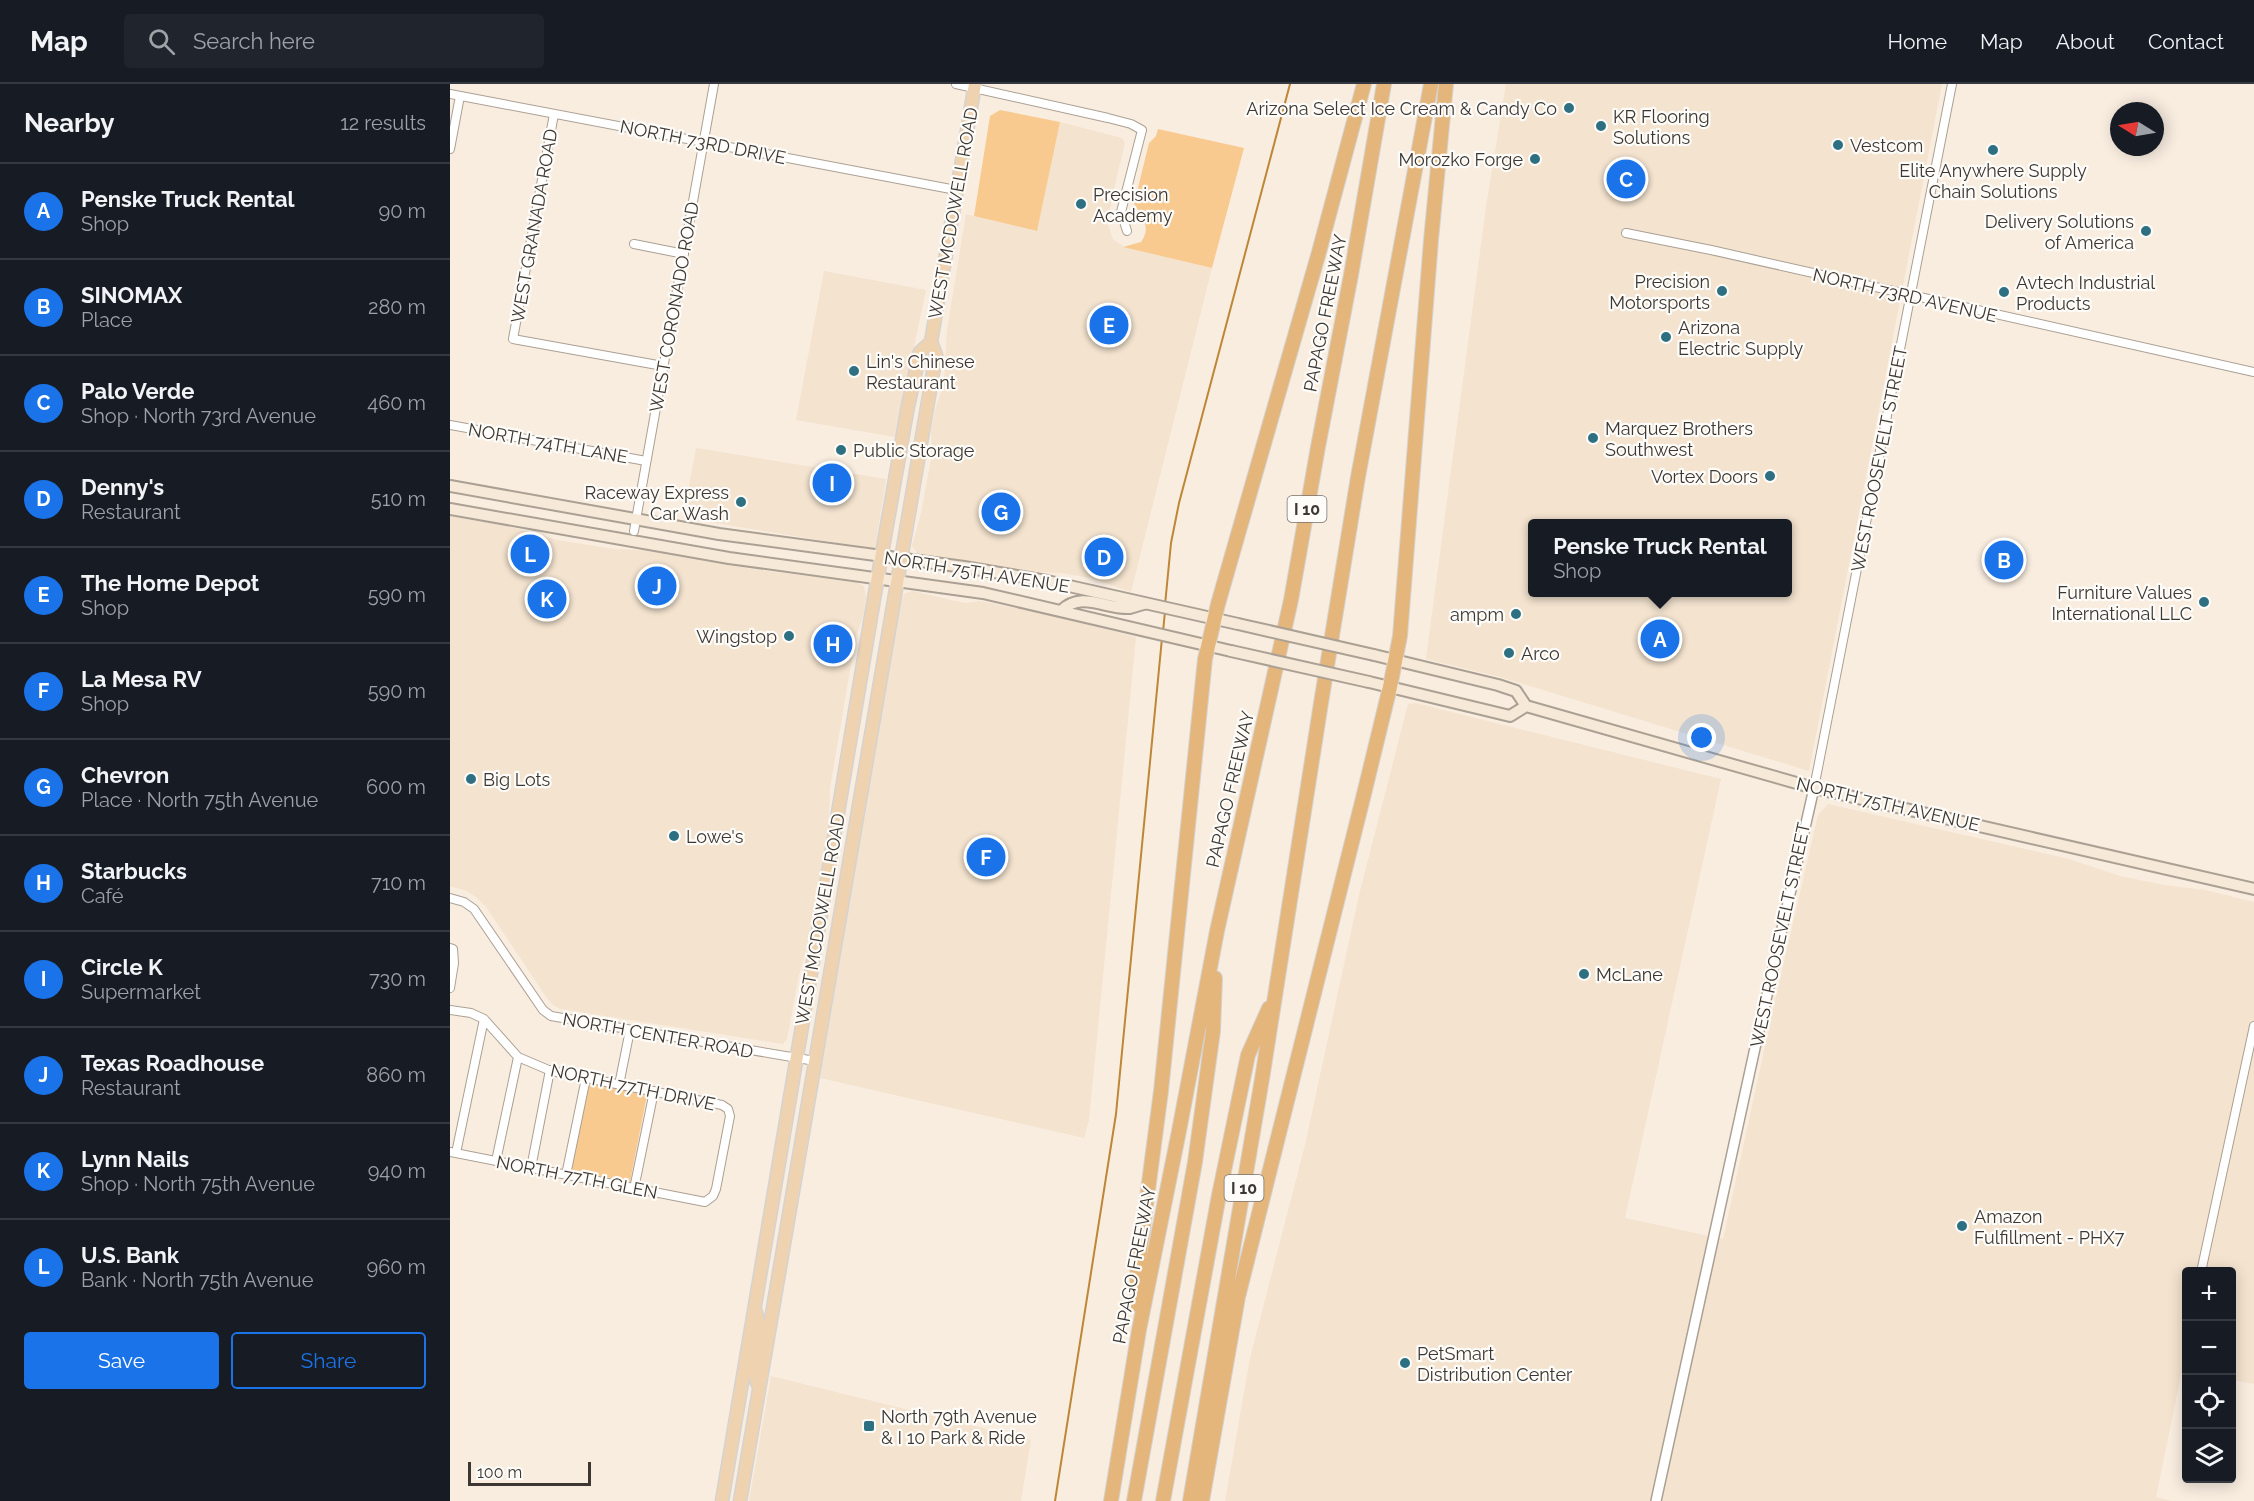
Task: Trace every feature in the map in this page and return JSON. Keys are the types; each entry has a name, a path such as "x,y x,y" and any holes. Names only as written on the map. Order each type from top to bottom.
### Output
{"highway":[{"path":"1139,1330 1137,1274 1161,1091 1205,659 1364,84"},
{"name":"PAPAGO FREEWAY","path":"1111,1501 1139,1330 1217,931 1291,600 1352,275 1384,84"},
{"name":"I 10","path":"1190,1501 1277,989 1320,703 1358,477 1431,84"},
{"path":"1202,1501 1245,1264 1390,687 1400,636 1431,240 1446,84"},
{"path":"1134,1501 1195,1162 1213,1031 1217,931"},
{"path":"1163,1501 1207,1252 1248,1055 1277,989"}],"main road":[{"name":"WEST MCDOWELL ROAD","path":"740,1501 936,355 931,342 974,86"},
{"name":"WEST MCDOWELL ROAD","path":"722,1501 878,578 920,352 931,342"},
{"name":"NORTH 75TH AVENUE","path":"450,486 634,525 901,558 1047,581 1179,610 1395,660 1516,691 1526,706 1814,788 2254,889"},
{"name":"NORTH 75TH AVENUE","path":"450,509 729,558 982,593 1509,716 1526,706"},
{"path":"1061,610 1069,604 1086,601 1129,608 1149,604"},
{"path":"763,1261 781,1265"},
{"path":"755,1308 760,1328 754,1377 760,1387"}],"street":[{"name":"WEST CORONADO ROAD","path":"634,525 714,84"},
{"path":"956,84 974,86 1108,118 1131,124 1142,130 1121,212 1127,231"},
{"name":"WEST ROOSEVELT STREET","path":"1656,1501 1814,788 1952,84"},
{"name":"NORTH 73RD DRIVE","path":"450,94 956,190"},
{"path":"450,150 460,96"},
{"name":"WEST GRANADA ROAD","path":"554,114 513,339 663,366"},
{"name":"NORTH 73RD AVENUE","path":"1626,233 2254,372"},
{"path":"634,244 684,254"},
{"name":"NORTH 74TH LANE","path":"450,425 646,461"},
{"name":"NORTH CENTER ROAD","path":"450,898 464,902 474,909 543,1010 551,1016 815,1061"},
{"path":"450,988 454,963 452,949"},
{"path":"450,1010 471,1013 484,1019 453,1152"},
{"name":"NORTH 77TH DRIVE","path":"484,1019 518,1057 550,1070 722,1105 728,1109 730,1116 716,1189 713,1196 705,1202"},
{"path":"2202,1267 2254,1026"},
{"path":"619,1084 630,1030"},
{"path":"496,1161 518,1057"},
{"path":"531,1168 550,1070"},
{"path":"566,1175 586,1078"},
{"path":"634,1189 654,1091"},
{"name":"NORTH 77TH GLEN","path":"453,1152 705,1202"}],"shaded area":[{"path":"1506,84 1942,84 1809,771 1500,677 1426,659 1486,207"},
{"path":"1000,110 1060,122 1037,231 974,216 990,116"},
{"path":"1060,122 1122,138 1125,143 1108,224 1113,239 1124,247 1212,268 1131,592 1091,578 922,555 918,554 912,546 932,454 931,431 935,410 944,383 947,330 966,214 1036,231"},
{"path":"1158,129 1244,148 1212,268 1123,247 1141,242 1146,231 1145,222 1134,204 1149,143 1156,136"},
{"path":"824,271 926,290 895,437 796,420"},
{"path":"696,448 886,479 875,549 683,518"},
{"path":"450,516 515,528 557,540 614,549 646,550 752,569 855,582 864,586 866,597 863,617 855,640 830,788 829,818 809,940 799,975 787,1039 783,1044 560,1009 547,998 486,907 467,891 450,886"},
{"path":"912,591 965,603 980,601 1046,614 1136,637 1089,1120 1084,1138 820,1078 901,600 904,594"},
{"path":"1416,703 1721,779 1625,1218 1723,1239 1818,815 1828,804 2069,859 2120,876 2205,890 2254,902 2254,1384 2236,1381 2236,1267 2182,1267 2182,1370 2156,1497 2172,1501 1225,1501 1250,1358 1305,1145 1359,895 1408,704"},
{"path":"589,1083 647,1095 630,1182 571,1170"},
{"name":"North 79th Avenue & I 10 Park & Ride","path":"771,1376 1031,1440 1021,1501 749,1501"}],"waterway":[{"path":"1165,605 1171,543 1179,503 1290,84"},
{"path":"1163,632 1165,611"},
{"path":"1055,1501 1116,1114 1162,638"}],"place":[{"name":"Arizona Select Ice Cream & Candy Co","path":"1569,108"},
{"name":"KR Flooring Solutions","path":"1601,126"},
{"name":"Vestcom","path":"1838,145"},
{"name":"Elite Anywhere Supply Chain Solutions","path":"1993,150"},
{"name":"Morozko Forge","path":"1535,159"},
{"name":"Palo Verde","path":"1626,179"},
{"name":"Precision Academy","path":"1081,204"},
{"name":"Delivery Solutions of America","path":"2146,231"},
{"name":"Precision Motorsports","path":"1722,291"},
{"name":"Avtech Industrial Products","path":"2004,292"},
{"name":"The Home Depot","path":"1109,325"},
{"name":"Arizona Electric Supply","path":"1666,337"},
{"name":"Lin's Chinese Restaurant","path":"854,371"},
{"name":"Marquez Brothers Southwest","path":"1593,438"},
{"name":"Public Storage","path":"841,450"},
{"name":"Vortex Doors","path":"1770,476"},
{"name":"Circle K","path":"832,483"},
{"name":"Raceway Express Car Wash","path":"741,502"},
{"name":"Chevron","path":"1001,512"},
{"name":"U.S. Bank","path":"530,554"},
{"name":"Denny's","path":"1104,557"},
{"name":"SINOMAX","path":"2004,560"},
{"name":"Texas Roadhouse","path":"657,586"},
{"name":"Lynn Nails","path":"547,599"},
{"name":"Furniture Values International LLC","path":"2204,602"},
{"name":"ampm","path":"1516,614"},
{"name":"Wingstop","path":"789,636"},
{"name":"Penske Truck Rental","path":"1660,639"},
{"name":"Starbucks","path":"833,644"},
{"name":"Arco","path":"1509,653"},
{"name":"Big Lots","path":"471,779"},
{"name":"Lowe's","path":"674,836"},
{"name":"La Mesa RV","path":"986,857"},
{"name":"McLane","path":"1584,974"},
{"name":"Amazon Fulfillment - PHX7","path":"1962,1226"},
{"name":"PetSmart Distribution Center","path":"1405,1363"},
{"name":"North 79th Avenue & I 10 Park & Ride","path":"869,1426"}]}
